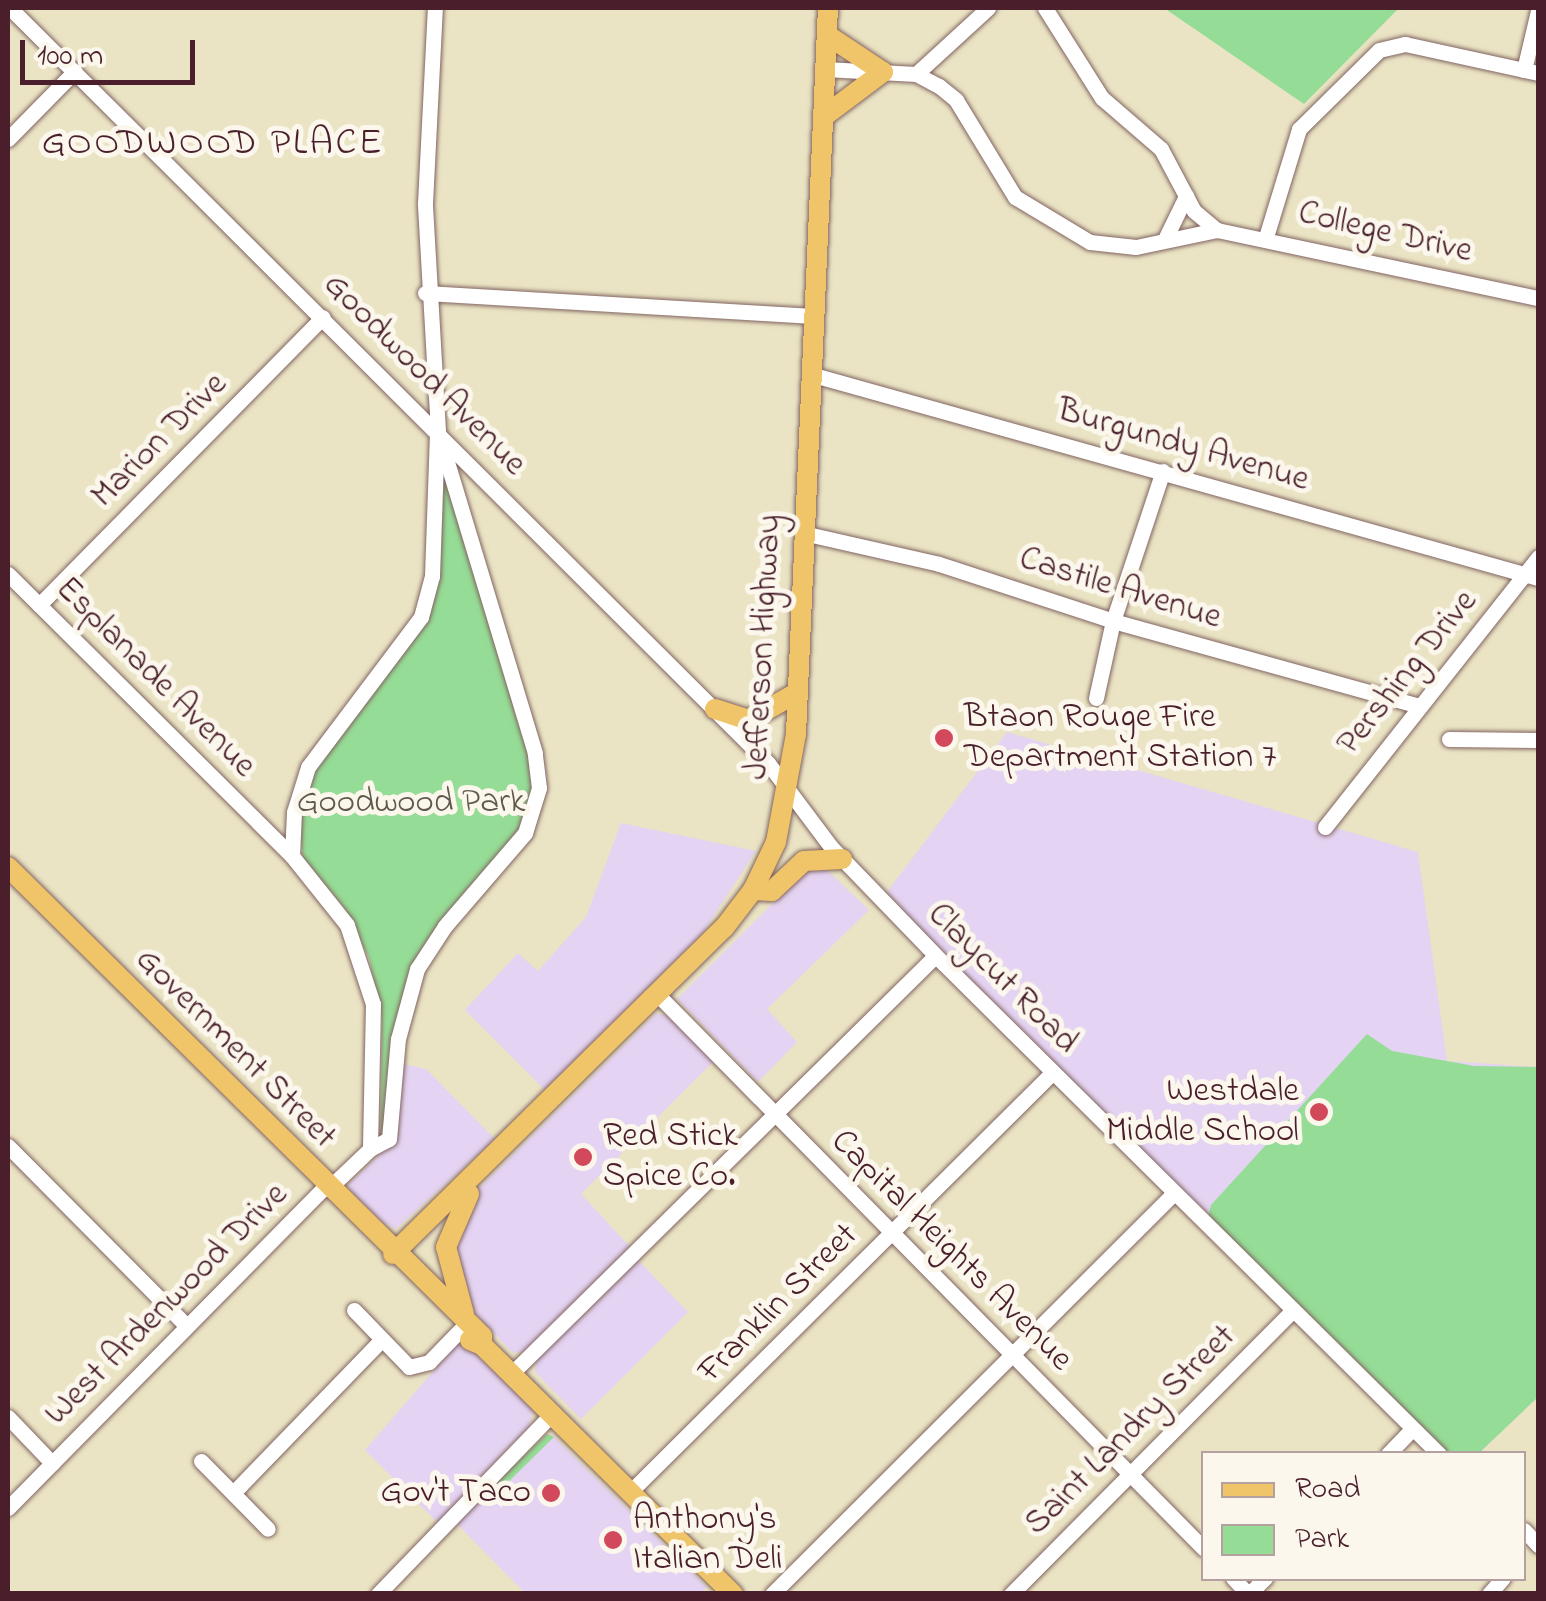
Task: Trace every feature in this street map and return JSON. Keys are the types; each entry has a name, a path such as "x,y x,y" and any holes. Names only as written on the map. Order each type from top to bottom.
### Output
{"main road":[{"name":"Jefferson Highway","path":"393,1254 658,994 753,890 776,842 790,791 798,692 828,8"},
{"path":"823,117 884,72 827,35"},
{"path":"716,709 762,717 798,692"},
{"path":"753,890 772,891 804,861 842,859"},
{"name":"Government Street","path":"8,866 733,1594"},
{"path":"462,1324 446,1248 455,1215 470,1193 468,1182"}],"street":[{"name":"Goodwood Avenue","path":"10,8 716,709 790,791"},
{"path":"292,856 294,812 308,767 421,617 432,576 438,431 425,293 426,116 435,8"},
{"path":"825,69 916,74 988,8"},
{"path":"1045,8 1062,24 1102,98 1170,160 1186,196 1217,230"},
{"path":"1266,237 1300,129 1379,50 1406,44 1531,72 1538,11"},
{"path":"8,139 75,71"},
{"name":"College Drive","path":"916,74 956,100 994,171 1028,209 1106,246 1136,247 1166,237 1217,230 1266,237 1538,298"},
{"path":"1166,237 1186,196"},
{"path":"425,293 814,316"},
{"name":"Marion Drive","path":"39,605 322,317"},
{"name":"Burgundy Avenue","path":"810,374 1531,577"},
{"path":"327,1188 370,1149 390,1140 398,1039 417,970 445,926 525,833 539,788 535,753 438,431"},
{"path":"1096,698 1114,621 1164,471"},
{"name":"Castile Avenue","path":"803,533 939,564 1114,621 1419,706"},
{"name":"Pershing Drive","path":"1325,827 1419,706 1531,577 1538,557"},
{"name":"Esplanade Avenue","path":"8,574 292,856 347,926 368,980 370,1149"},
{"path":"1450,739 1538,740"},
{"name":"Claycut Road","path":"790,791 842,859 935,956 1436,1451"},
{"path":"511,1374 935,956"},
{"name":"Capital Heights Avenue","path":"658,994 1201,1546"},
{"name":"Franklin Street","path":"631,1492 1052,1073"},
{"path":"8,1146 186,1326"},
{"name":"West Ardenwood Drive","path":"8,1508 327,1188"},
{"path":"772,1594 1174,1193"},
{"path":"354,1310 409,1367 428,1362 462,1324"},
{"name":"Saint Landry Street","path":"1012,1594 1292,1312"},
{"path":"233,1493 382,1339"},
{"path":"378,1594 551,1414"},
{"path":"8,1417 52,1463"},
{"path":"1391,1451 1412,1429"},
{"path":"201,1460 268,1529"}],"shaded area":[{"name":"Westdale Middle School","path":"1007,732 1418,852 1447,1061 1538,1067 1538,1397 1481,1451 1445,1451 939,951 887,892"},
{"path":"621,823 756,851 702,934 545,1090 465,1010 518,953 538,971 586,917"},
{"path":"811,865 822,865 869,910 767,1009 797,1042 758,1082 677,999"},
{"path":"656,1014 670,1015 714,1061 581,1194 631,1248 528,1350 513,1353 472,1311 454,1238 469,1198"},
{"path":"403,1064 426,1069 495,1139 396,1229 370,1216 347,1185 391,1144"},
{"path":"638,1260 688,1312 581,1419 535,1372 536,1360"},
{"path":"462,1338 532,1408 530,1425 438,1523 365,1450"},
{"path":"550,1434 707,1587 700,1594 525,1593 455,1522"}],"green space":[{"path":"1164,8 1399,8 1304,104"},
{"name":"Goodwood Park","path":"441,465 529,753 533,796 523,828 418,958 381,1133 382,1019 369,958 343,906 303,858 298,814 307,778 423,623"},
{"path":"1367,1034 1392,1051 1474,1066 1538,1067 1538,1397 1481,1451 1445,1451 1208,1217 1211,1205"},
{"path":"547,1434 554,1437 491,1499 487,1490"}],"place":[{"name":"Btaon Rouge Fire Department Station 7","path":"944,738"},
{"name":"Westdale Middle School","path":"1319,1112"},
{"name":"Red Stick Spice Co.","path":"583,1157"},
{"name":"Gov't Taco","path":"551,1493"},
{"name":"Anthony's Italian Deli","path":"613,1540"}],"district":[{"name":"GOODWOOD PLACE","path":"213,145"}]}
